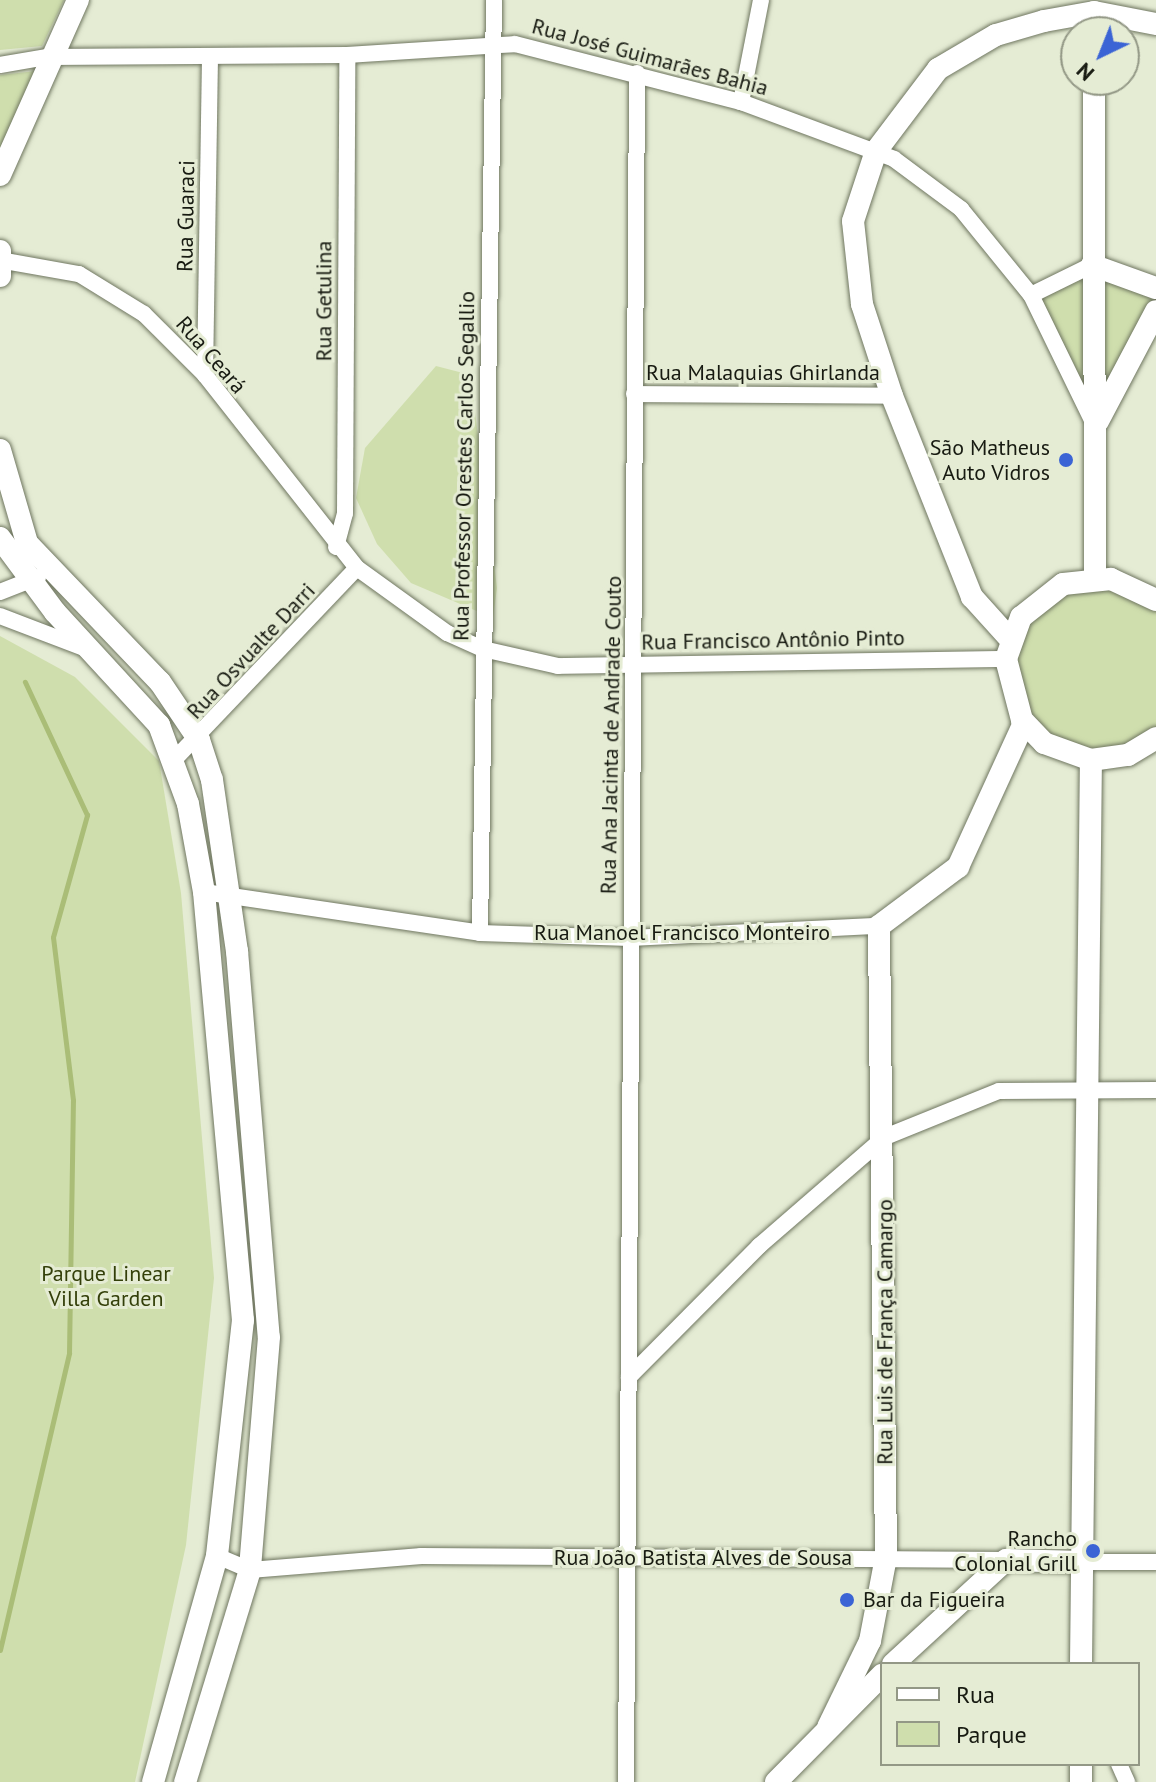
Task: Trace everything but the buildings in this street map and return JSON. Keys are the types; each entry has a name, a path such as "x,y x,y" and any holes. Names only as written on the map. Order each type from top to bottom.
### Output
{"street":[{"path":"0,175 47,57 78,0"},
{"name":"Rua Professor Orestes Carlos Segallio","path":"480,933 494,0"},
{"path":"741,102 761,0"},
{"path":"1156,24 1094,15 996,35 962,54 914,94 876,151 853,221 852,261 892,396 972,597 1008,649 1024,723 1044,743 1091,760 1128,755 1156,738"},
{"name":"Rua José Guimarães Bahia","path":"0,65 47,57 347,55 494,43 637,73 741,102 876,151 961,209 1031,295 1095,426"},
{"name":"Rua Getulina","path":"336,547 345,513 347,55"},
{"name":"Rua Guaraci","path":"205,375 210,58"},
{"name":"Rua Ana Jacinta de Andrade Couto","path":"626,1782 630,1561 630,938 636,664 634,394 637,73"},
{"path":"1094,96 1095,577"},
{"name":"Rua Ceará","path":"2,263 47,265 111,290 205,375 336,547"},
{"path":"1031,295 1092,265 1156,288"},
{"path":"1095,426 1156,311"},
{"name":"Rua Malaquias Ghirlanda","path":"634,394 892,396"},
{"path":"1,459 27,543 160,682 199,740 228,892 257,1134 269,1323 250,1570 185,1782"},
{"path":"0,538 28,581 102,655 159,725 174,760 204,892 243,1320 217,1556 153,1782"},
{"name":"Rua Francisco Antônio Pinto","path":"336,547 357,568 447,633 521,663 636,664 1008,649"},
{"name":"Rua Osvualte Darri","path":"174,760 199,740 357,568"},
{"path":"0,592 51,571"},
{"path":"1008,649 1040,597 1095,577 1154,595"},
{"path":"0,616 102,655"},
{"path":"879,926 958,867 1024,723"},
{"path":"1081,1662 1091,760"},
{"name":"Rua Manoel Francisco Monteiro","path":"204,892 228,892 480,933 630,938 879,926"},
{"name":"Rua Luis de França Camargo","path":"828,1727 862,1663 886,1557 885,1137 879,926"},
{"path":"629,1377 759,1246 885,1137 999,1091 1156,1090"},
{"path":"217,1556 250,1570"},
{"name":"Rua João Batista Alves de Sousa","path":"250,1570 421,1556 630,1561 886,1557 1156,1562"},
{"path":"895,1662 1006,1560"},
{"path":"776,1782 880,1677"}],"green space":[{"path":"0,0 64,0 42,46 0,50"},
{"path":"36,71 0,149 0,75"},
{"path":"1092,265 1156,288 1156,311 1095,426 1031,295"},
{"path":"436,366 463,373 473,396 497,588 493,618 411,583 377,544 356,498 365,448"},
{"path":"1094,576 1156,600 1156,738 1128,755 1044,743 1006,659 1021,617"},
{"name":"Parque Linear Villa Garden","path":"0,636 75,677 159,761 181,893 214,1278 186,1545 135,1782 0,1782"}],"waterway":[{"path":"0,1650 69,1353 73,1100 53,937 87,815 25,682"}],"place":[{"name":"São Matheus Auto Vidros","path":"1066,460"},
{"name":"Rancho Colonial Grill","path":"1093,1551"},
{"name":"Bar da Figueira","path":"847,1600"}]}
